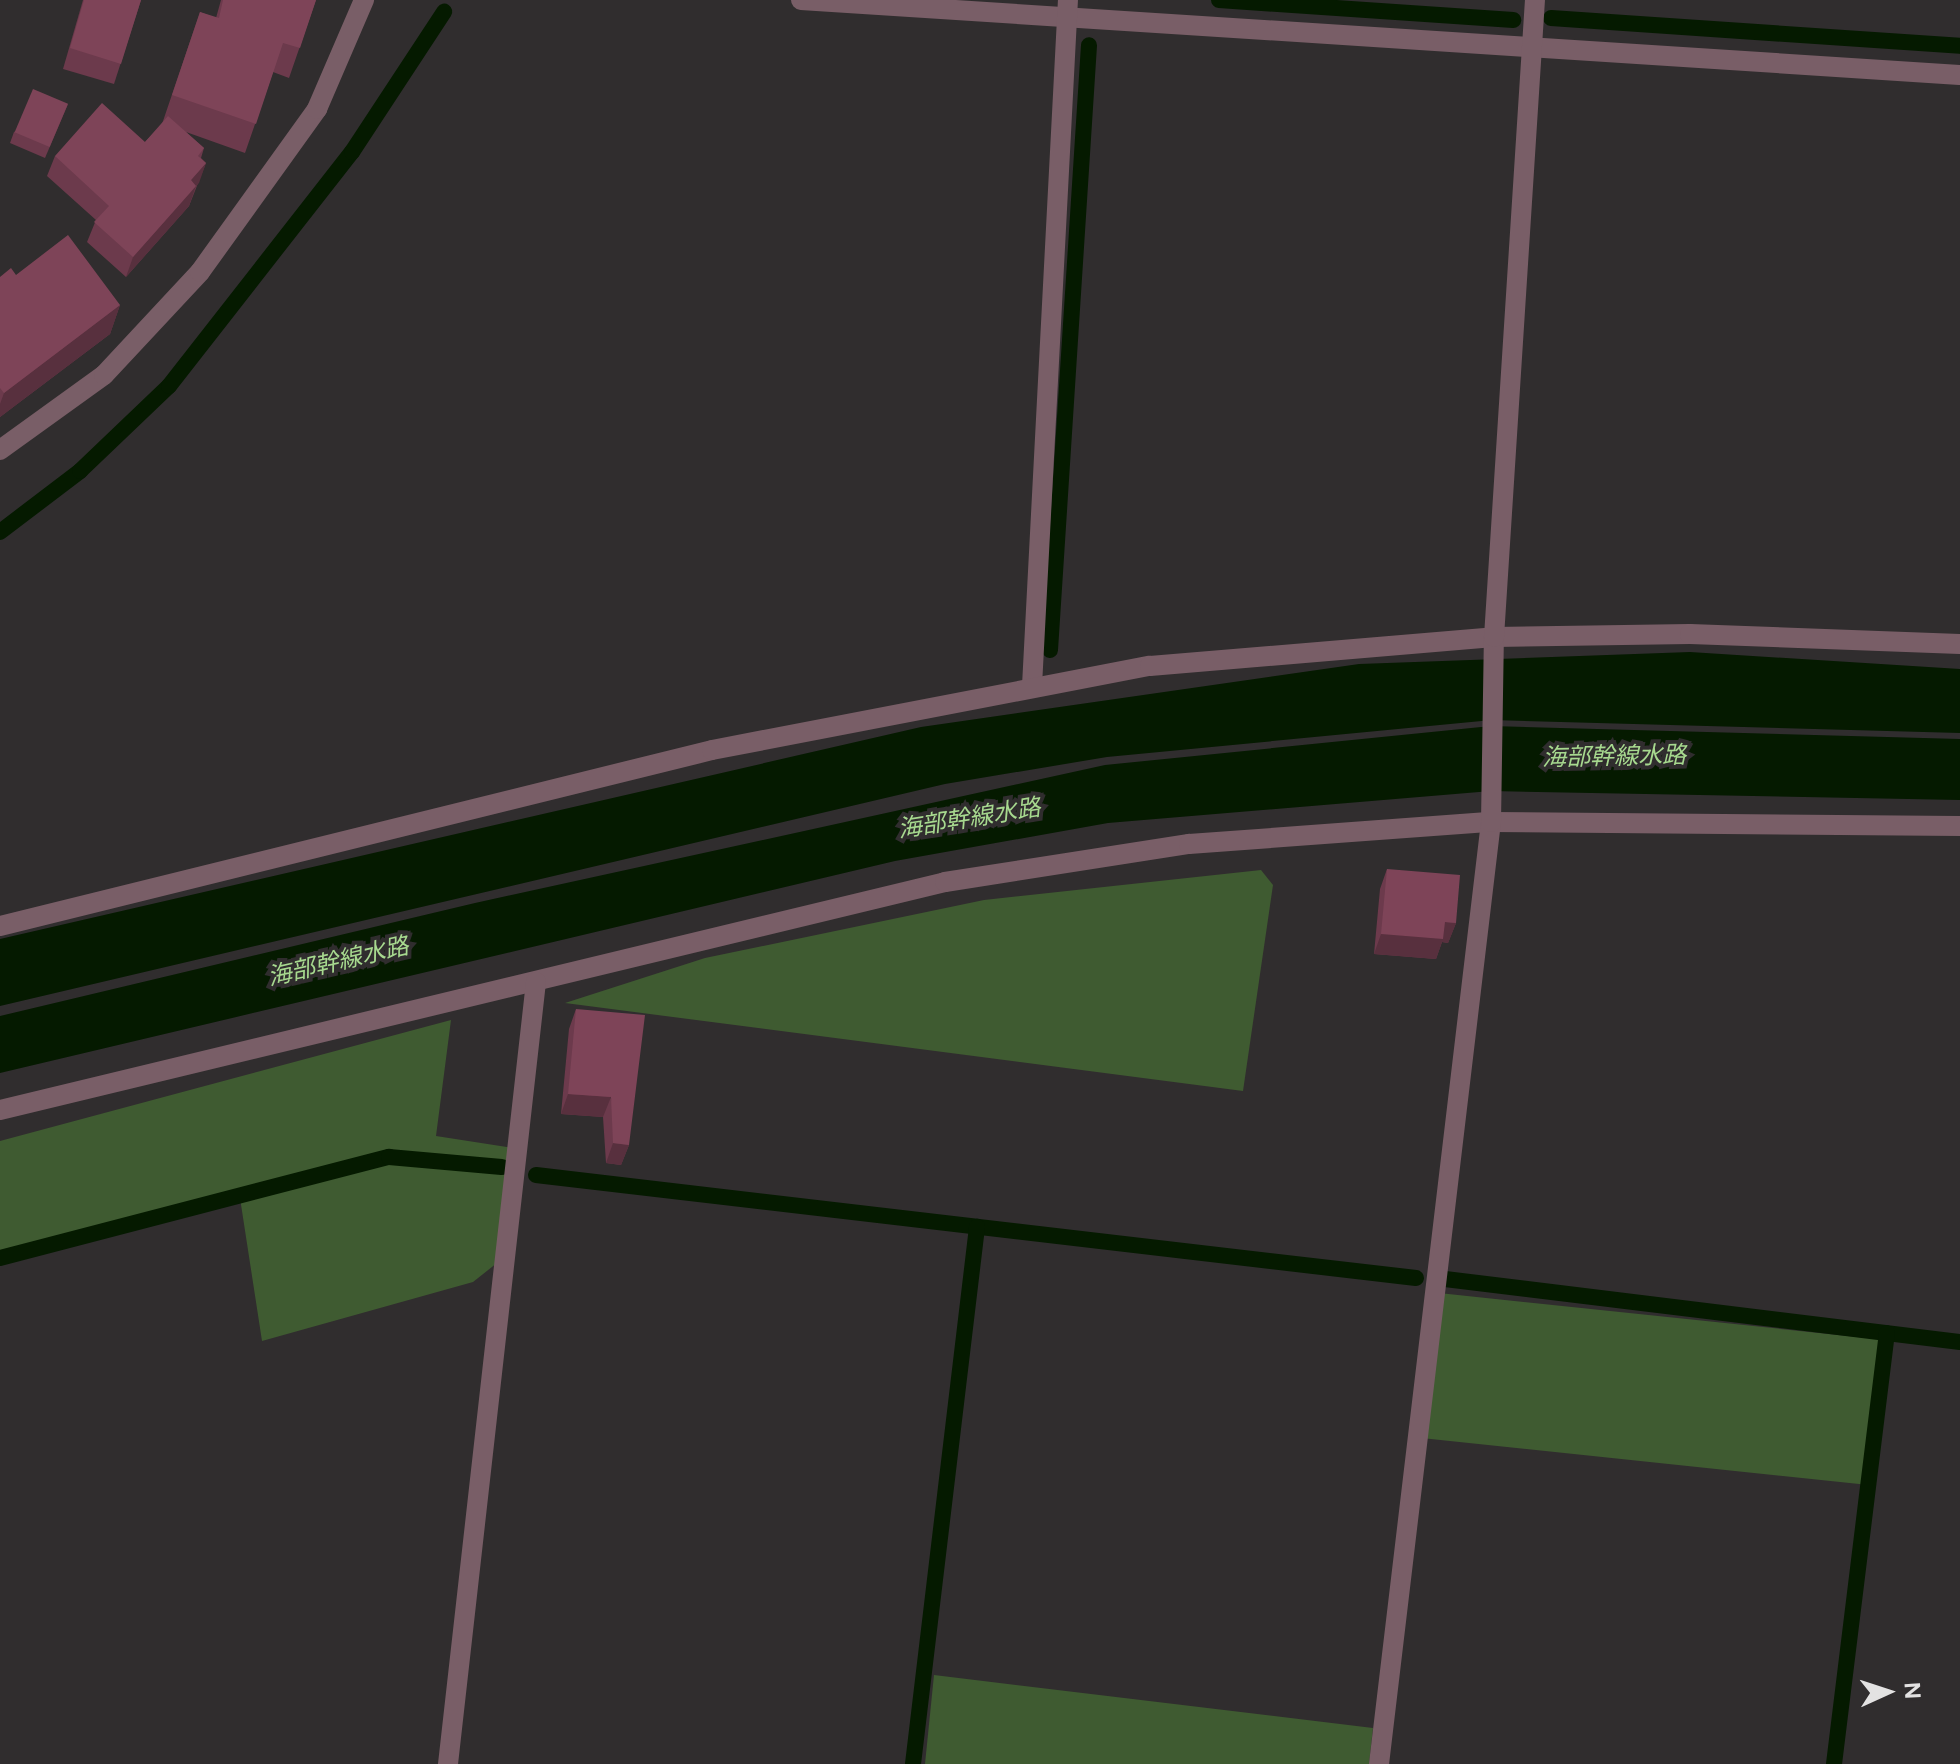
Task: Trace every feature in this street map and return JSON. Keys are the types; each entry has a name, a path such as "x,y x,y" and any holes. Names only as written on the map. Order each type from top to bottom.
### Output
{"street":[{"path":"0,450 104,375 200,272 317,109 364,0"},
{"path":"801,0 1068,9 1531,50 1960,75"},
{"path":"1379,1764 1491,822 1494,637 1535,0"},
{"path":"1032,686 1068,9"},
{"path":"0,926 712,750 1032,686 1150,666 1494,637 1705,634 1960,644"},
{"path":"0,1110 945,882 1189,844 1491,822 1960,826"},
{"path":"448,1764 536,982"}],"green space":[{"path":"1261,870 1273,885 1243,1091 565,1003 705,958 984,900"},
{"path":"451,1020 436,1136 520,1149 497,1263 473,1282 262,1341 240,1198 0,1263 0,1141"},
{"path":"1439,1293 1882,1340 1866,1485 1424,1438"},
{"path":"934,1675 1373,1728 1369,1764 925,1764"}],"water":[{"path":"1690,652 1960,669 1960,733 1492,720 1107,757 945,784 0,1006 0,939 921,727 1359,664"},
{"name":"海部幹線水路","path":"1491,726 1960,739 1960,800 1491,791 1108,823 895,861 0,1073 0,1016 475,903 1105,765"}],"building":[{"path":"84,0 141,0 121,64 70,48"},
{"path":"223,0 316,0 300,48 283,43 256,124 172,95 200,12 219,18"},
{"path":"33,89 68,104 50,147 15,132"},
{"path":"102,103 145,142 168,116 204,148 198,156 206,163 191,180 196,186 133,257 94,222 109,206 55,156"},
{"path":"68,235 120,305 4,393 0,388 0,277 11,268 16,275"},
{"path":"1387,869 1460,875 1456,923 1445,922 1443,939 1381,934"},
{"path":"576,1009 645,1015 629,1145 613,1143 611,1097 568,1094"}],"waterway":[{"path":"1219,0 1513,20"},
{"path":"0,532 80,471 169,386 352,152 444,12"},
{"path":"1551,18 1960,46"},
{"path":"1050,650 1089,45"},
{"path":"0,1258 389,1157 502,1167"},
{"path":"536,1175 1416,1278"},
{"path":"913,1764 977,1227"},
{"path":"1445,1279 1960,1342"},
{"path":"1834,1764 1887,1333"}]}
